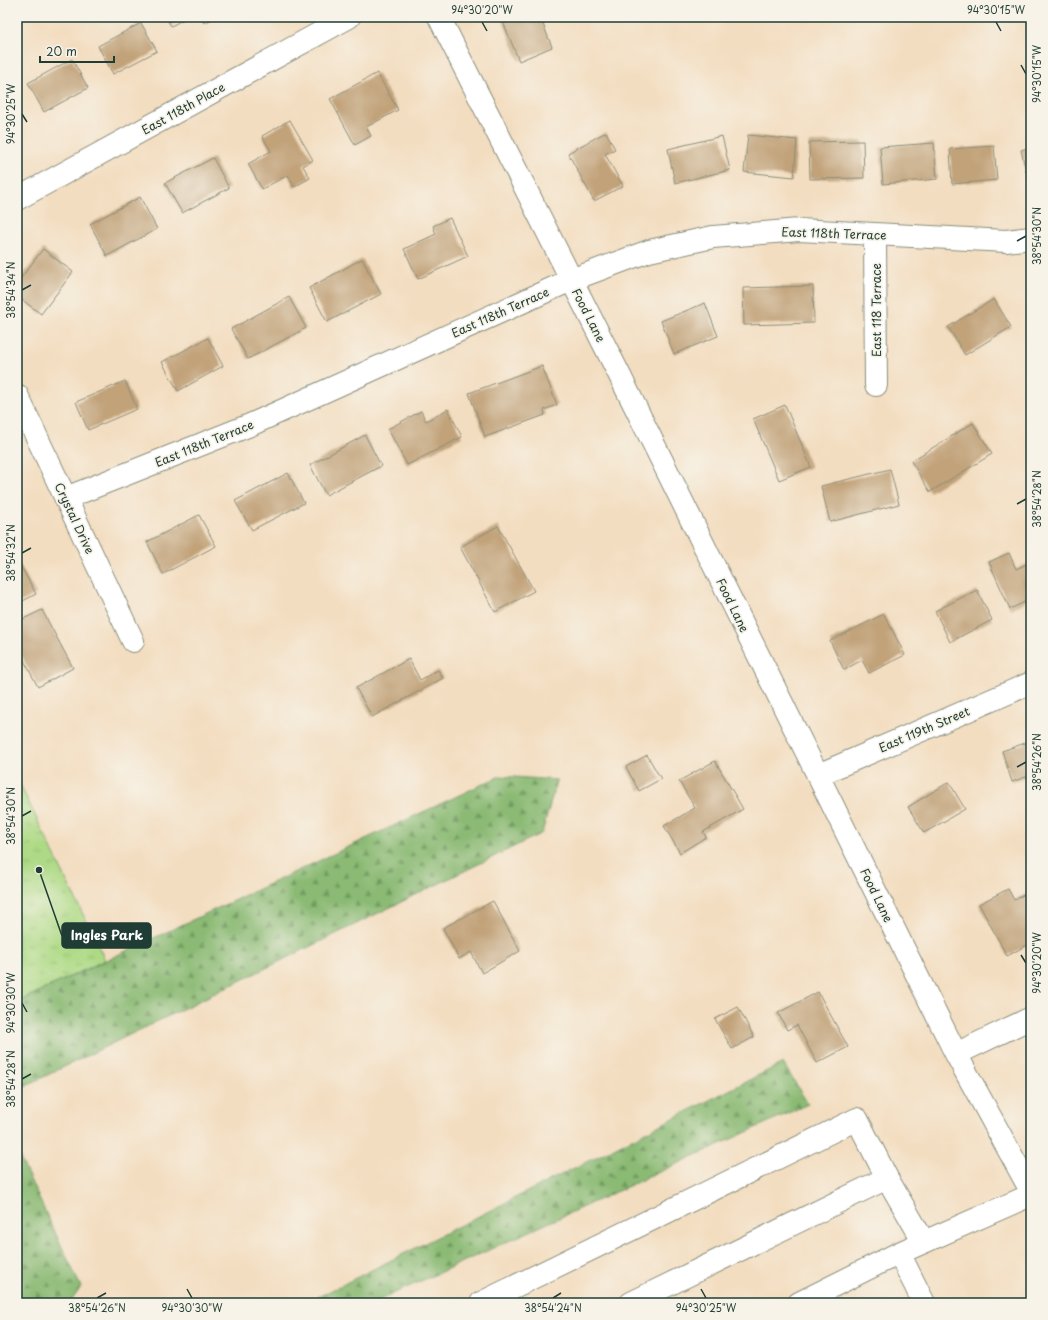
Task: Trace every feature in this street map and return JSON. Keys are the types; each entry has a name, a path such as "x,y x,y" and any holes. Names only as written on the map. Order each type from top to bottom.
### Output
{"street":[{"name":"East 118th Place","path":"17,199 349,17"},
{"name":"Food Lane","path":"438,17 571,280 956,1054 1031,1191"},
{"name":"East 118th Terrace","path":"66,498 250,425 571,280 649,251 713,237 799,230 1006,241 1031,238"},
{"name":"East 118 Terrace","path":"875,234 876,385"},
{"name":"Crystal Drive","path":"17,395 133,641"},
{"name":"East 119th Street","path":"818,775 1031,683"},
{"path":"956,1054 1031,1018"},
{"path":"481,1303 857,1119 887,1178 924,1242"},
{"path":"632,1303 887,1178"},
{"path":"799,1303 899,1253 1031,1195"},
{"path":"899,1253 924,1303"}],"green space":[{"path":"500,776 557,780 542,833 17,1090 17,1002"},
{"path":"17,778 105,960 17,1002"},
{"path":"783,1063 808,1104 373,1303 306,1303"},
{"path":"17,1152 81,1287 70,1303 17,1303"}],"building":[{"path":"166,17 188,17 171,26"},
{"path":"201,17 216,17 204,23"},
{"path":"501,17 540,17 552,47 519,61"},
{"path":"141,23 157,51 113,74 98,46"},
{"path":"72,59 88,88 44,112 28,83"},
{"path":"377,73 398,110 366,127 371,136 355,145 330,99"},
{"path":"290,120 313,160 303,166 310,178 294,187 288,175 262,189 248,164 271,151 262,136"},
{"path":"606,132 615,149 605,154 623,186 594,201 568,153"},
{"path":"748,135 797,140 794,177 744,172"},
{"path":"722,136 730,170 675,183 668,149"},
{"path":"863,141 864,178 810,179 809,142"},
{"path":"934,143 937,179 883,184 880,147"},
{"path":"994,146 997,180 952,184 950,149"},
{"path":"1031,147 1031,179 1028,180 1021,150"},
{"path":"213,158 229,188 182,213 165,183"},
{"path":"140,197 157,229 107,256 90,224"},
{"path":"450,218 468,256 418,279 404,249 436,234 433,226"},
{"path":"43,249 73,272 41,314 17,296 17,283"},
{"path":"362,259 381,294 327,322 309,288"},
{"path":"813,286 814,323 744,325 743,288"},
{"path":"289,297 306,328 248,359 231,329"},
{"path":"994,299 1011,327 965,355 948,327"},
{"path":"705,303 718,336 674,354 661,321"},
{"path":"208,338 223,366 178,391 162,362"},
{"path":"542,366 557,405 544,410 545,415 485,437 469,393"},
{"path":"125,381 137,409 88,430 76,402"},
{"path":"785,405 811,467 779,480 753,419"},
{"path":"448,409 462,437 407,465 388,429 421,411 426,421"},
{"path":"973,423 992,454 930,492 911,461"},
{"path":"365,435 381,466 326,495 310,465"},
{"path":"890,469 899,504 830,522 821,486"},
{"path":"288,473 304,503 252,530 235,501"},
{"path":"199,515 216,546 163,574 147,542"},
{"path":"498,526 534,591 495,612 460,547"},
{"path":"1009,553 1016,569 1031,562 1031,599 1010,609 989,562"},
{"path":"17,559 36,594 17,604"},
{"path":"977,590 992,620 950,642 935,611"},
{"path":"42,610 73,668 38,687 17,647 17,622"},
{"path":"884,614 905,655 869,673 862,660 844,670 830,641"},
{"path":"409,659 420,680 438,670 443,678 372,717 356,688"},
{"path":"1031,741 1031,775 1012,782 1002,751"},
{"path":"647,755 661,779 639,791 626,767"},
{"path":"715,761 743,809 703,832 706,837 680,853 664,826 695,808 679,781"},
{"path":"949,782 965,809 924,833 908,807"},
{"path":"1008,889 1014,900 1031,891 1031,943 1007,956 979,904"},
{"path":"493,901 520,951 482,973 471,952 459,959 443,928"},
{"path":"818,992 848,1047 817,1063 797,1025 787,1030 778,1013"},
{"path":"738,1007 754,1037 732,1049 715,1019"}],"place":[{"name":"Ingles Park","path":"39,870"}]}
